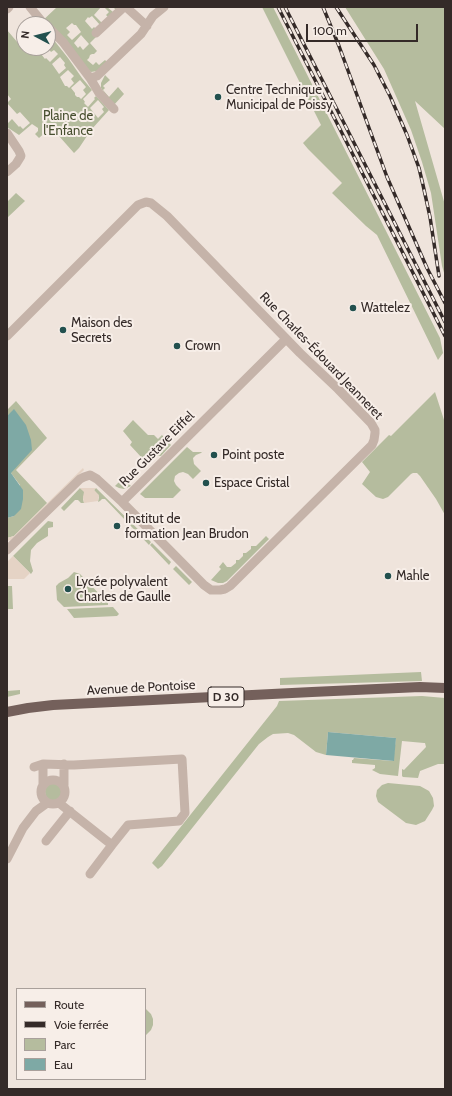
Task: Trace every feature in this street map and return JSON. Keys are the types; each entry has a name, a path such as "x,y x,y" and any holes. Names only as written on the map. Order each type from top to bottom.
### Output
{"main road":[{"name":"Avenue de Pontoise","path":"7,712 54,705 420,687 445,688"}],"street":[{"path":"30,7 37,16"},
{"path":"96,33 126,7 147,26"},
{"path":"90,78 97,76 141,34 153,16 164,7"},
{"path":"56,35 90,78 99,93 114,109"},
{"path":"7,133 21,156 16,164 7,172"},
{"name":"Rue Charles-Édouard Jeanneret","path":"7,336 138,205 146,202 151,203 167,216 371,423 375,430 372,445 230,586 225,589 211,590 204,585 122,502"},
{"name":"Rue Gustave Eiffel","path":"7,550 80,479 84,477 90,475 97,479 122,502 286,338"},
{"path":"34,767 43,764 182,759 185,812 179,821 128,825 90,874"},
{"path":"43,764 42,797 48,803 55,804 62,801 66,793 64,785 64,764"},
{"path":"7,847 18,827 35,804 49,780 57,780 64,785"},
{"path":"7,859 23,828 36,811 48,803"},
{"path":"59,803 112,844"},
{"path":"46,841 70,811"}],"green space":[{"path":"57,7 101,7 94,15 102,23 108,17 106,15 109,12 104,7 107,7 113,12 116,10 114,8 115,7 122,7 90,43 97,51 90,55 87,60 93,65 96,62 99,65 105,60 107,62 97,71 91,72 88,70 58,33 56,35 56,16 47,16","holes":["92,16 100,25 96,29 94,27 92,29 85,21 88,17 89,18","72,23 76,25 81,32 72,40 67,35 70,32 66,28","81,35 89,44 83,50 80,46 78,48 74,43"]},
{"path":"262,7 273,7 440,338 443,353 438,360 377,235 332,193 342,183 303,143 321,125"},
{"path":"345,7 445,7 445,129 415,101 445,205 445,276 442,266 431,193 411,130 384,69"},
{"name":"Plaine de l'Enfance","path":"7,30 16,41 16,56 43,56 50,62 58,54 56,52 56,43 92,90 83,99 85,102 84,103 88,107 96,96 109,110 91,130 74,153 51,127 39,138 35,134 38,131 38,128 32,124 19,135 7,127 7,124 12,119 19,127 20,126 23,129 30,123 20,112 17,114 7,103 11,99 7,94","holes":["60,57 65,63 64,65 66,68 59,74 52,64","68,70 74,76 71,79 74,83 69,88 65,86 60,77","80,80 86,87 83,90 86,94 81,99 75,95 71,88","98,100 104,107 102,109 104,112 98,118 90,108"]},
{"path":"105,75 110,80 103,86 105,88 103,90 109,97 118,87 124,94 113,106 101,88 101,83"},
{"path":"16,193 25,201 7,218 7,200 8,201"},
{"path":"435,392 445,423 445,515 436,499 417,473 411,474 388,497 383,499 376,497 362,484 370,472 362,462 389,435 391,436"},
{"path":"16,401 47,438 16,470 47,503 14,536 7,538 7,518 14,516 20,485 11,473 15,410 7,416 7,410"},
{"path":"133,420 148,435 154,435 158,439 162,435 171,445 161,456 146,456 142,458 130,445 132,442 123,431"},
{"path":"187,447 193,452 202,452 193,458 194,464 201,471 193,479 188,474 183,472 175,476 174,481 181,490 173,498 145,498 140,494"},
{"path":"123,478 131,486 124,489 115,486"},
{"path":"80,488 85,492 83,499 84,503 75,500 64,511 61,508"},
{"path":"96,488 151,542 149,545 105,499 98,502 99,497 94,490"},
{"path":"48,521 53,522 53,527 48,528 48,536 37,543 31,550 30,561 33,571 31,574 13,556"},
{"path":"266,536 269,539 227,581 218,583 211,580 221,569 219,567 223,562 227,567 231,567 236,563 236,560 239,560 243,556 243,553 246,553 251,549 251,546 256,546"},
{"path":"152,543 171,562 169,565 150,545"},
{"path":"176,566 192,582 189,585 173,569"},
{"path":"74,572 80,574 108,603 108,605 64,607 57,600 56,586"},
{"path":"7,586 12,586 13,609 7,609"},
{"path":"113,607 119,614 117,616 74,618 67,609"},
{"path":"421,672 422,681 280,685 280,678"},
{"path":"20,690 20,694 7,697 7,691"},
{"path":"422,696 445,698 445,764 438,764 420,771 418,778 403,777 402,769 404,770 426,747 425,743 402,741 398,776 380,774 372,770 375,768 375,765 352,763 352,760 354,758 393,761 396,738 328,732 326,755 316,752 294,735 288,733 273,734 259,744 162,866 158,869 152,863 277,706 279,701"},
{"path":"54,783 60,786 63,792 60,798 54,801 48,798 45,792 48,786"},
{"path":"388,783 420,786 429,791 433,798 434,806 425,821 416,825 406,823 378,802 376,796 377,790 382,785"},
{"path":"146,1009 151,1014 153,1019 151,1030 146,1035"}],"shaded area":[{"path":"83,468 84,470 49,505 11,540 7,541 7,538 14,536"},
{"path":"80,488 96,488 94,490 99,495 98,501 84,503 84,492"},
{"path":"13,556 30,573 24,579 7,579 7,562"}],"water":[{"path":"14,409 26,425 31,440 32,450 11,473 23,490 23,499 21,509 14,516 7,518 7,416"},
{"path":"328,732 396,738 394,761 326,755"}],"railway":[{"path":"278,7 445,336"},
{"path":"285,7 445,322"},
{"path":"323,7 339,46 387,177 427,268 445,303"},
{"path":"336,7 374,65 390,96 407,135 419,168 423,185 430,217 439,276"}],"place":[{"name":"Centre Technique Municipal de Poissy","path":"218,97"},
{"name":"Wattelez","path":"353,308"},
{"name":"Maison des Secrets","path":"63,330"},
{"name":"Crown","path":"177,346"},
{"name":"Point poste","path":"214,455"},
{"name":"Espace Cristal","path":"206,483"},
{"name":"Institut de formation Jean Brudon","path":"117,526"},
{"name":"Mahle","path":"388,576"},
{"name":"Lycée polyvalent Charles de Gaulle","path":"68,589"}]}
